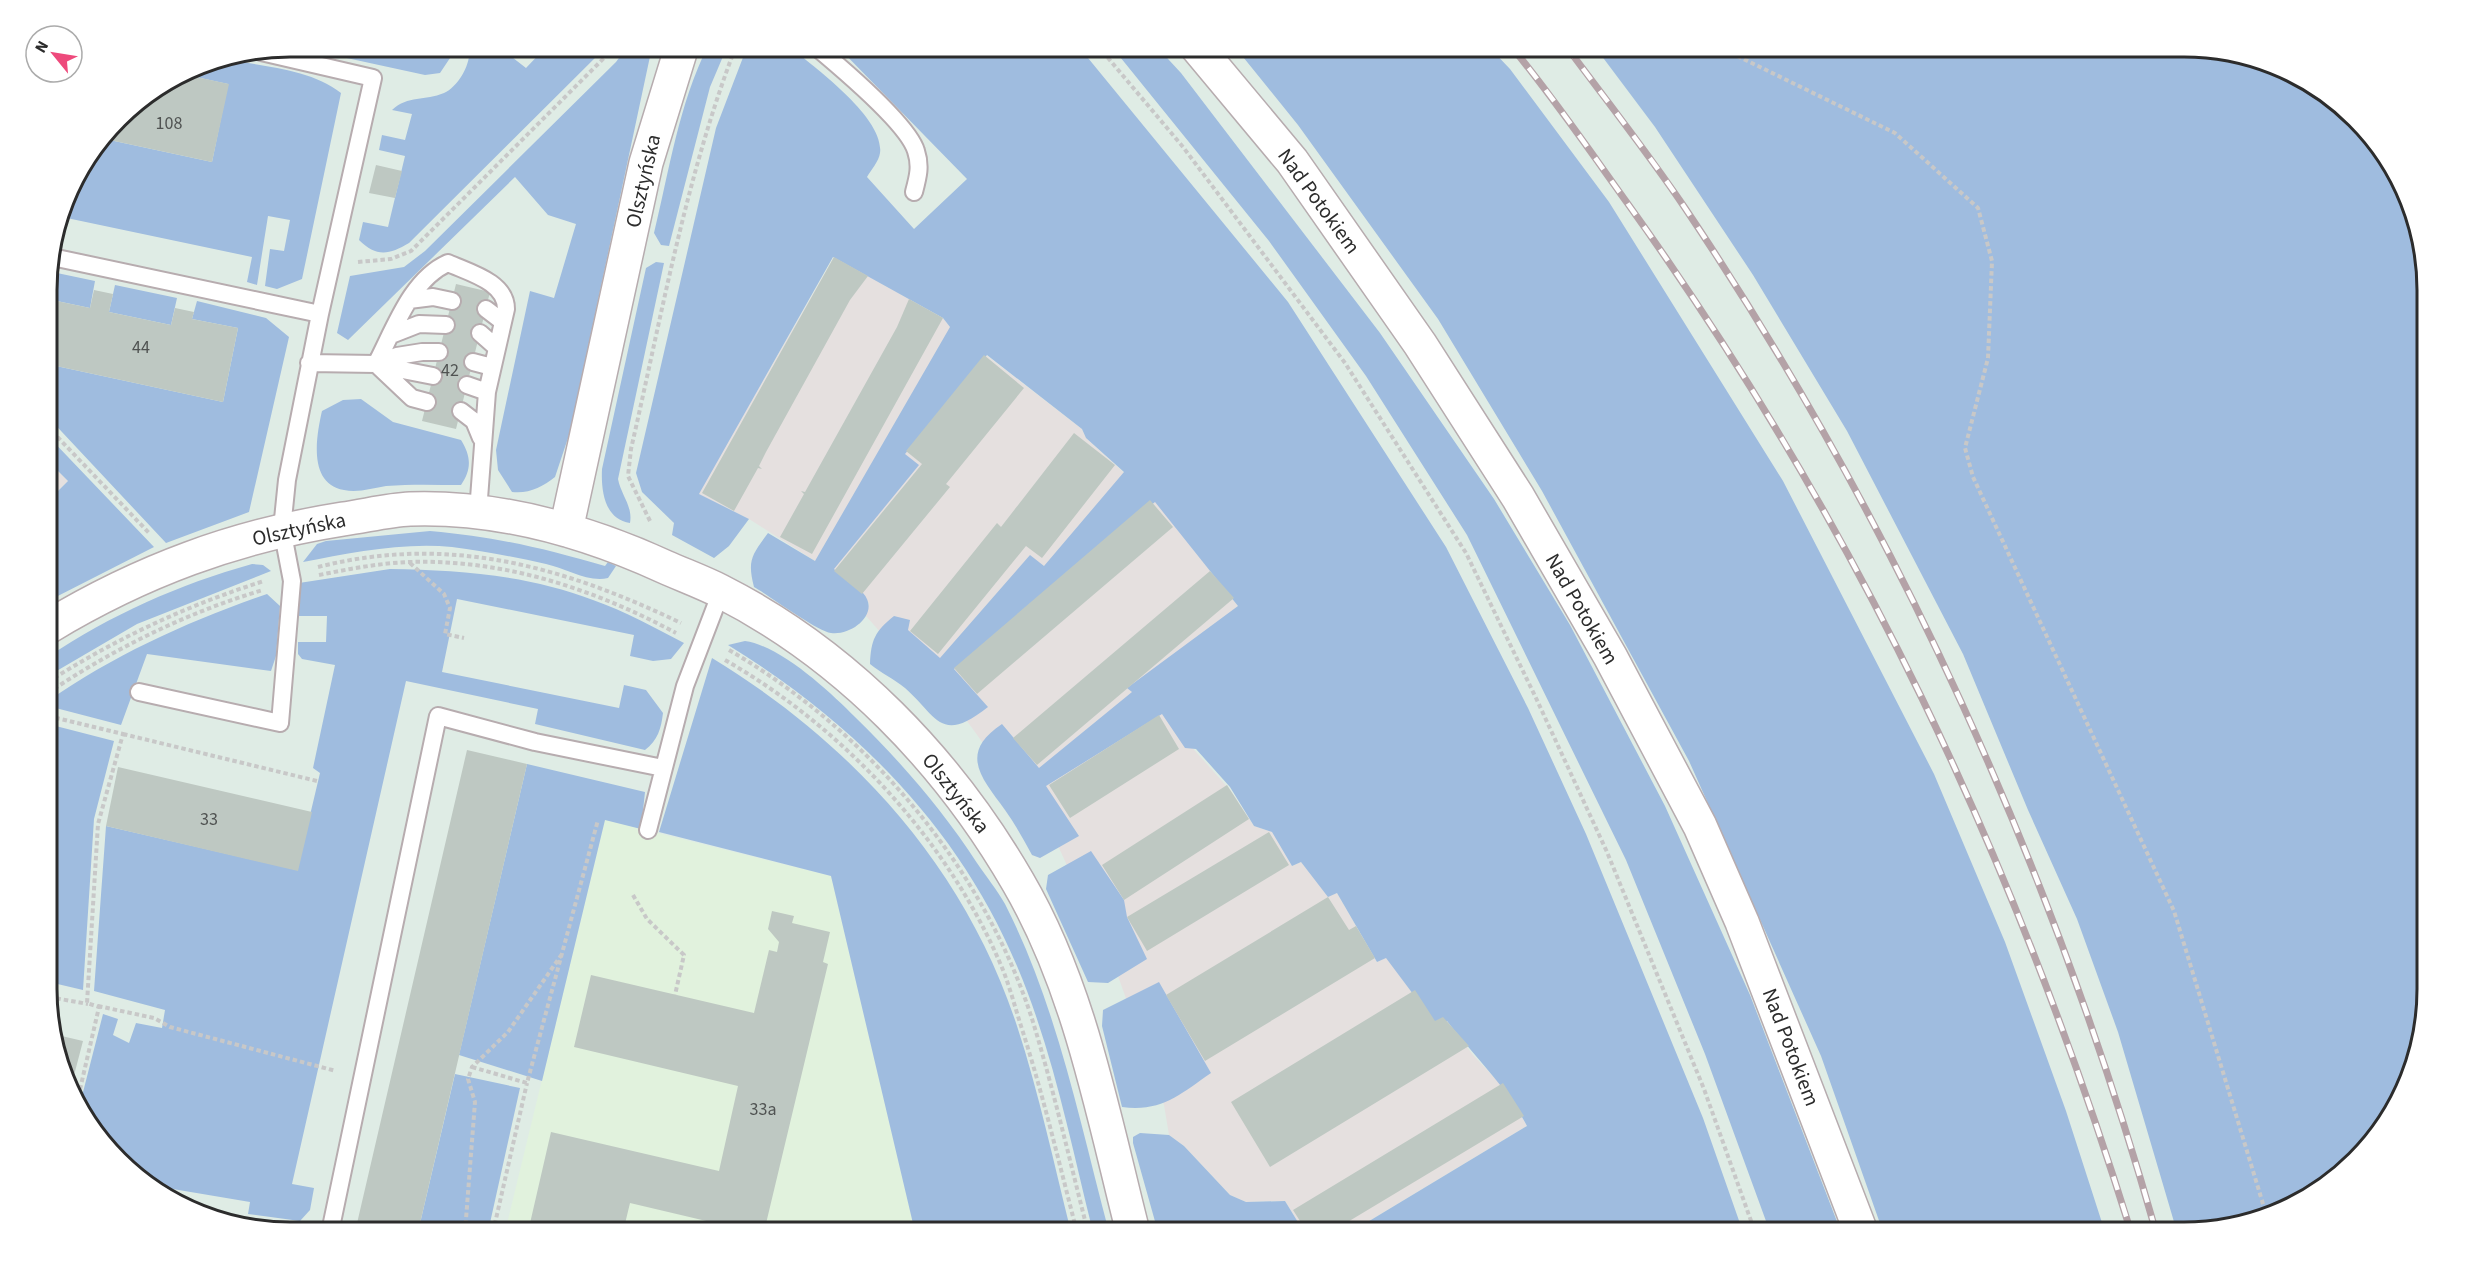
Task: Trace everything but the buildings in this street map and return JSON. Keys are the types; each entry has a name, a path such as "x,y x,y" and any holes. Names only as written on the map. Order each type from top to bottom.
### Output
{"street":[{"name":"Olsztyńska","path":"566,530 646,163 679,57"},
{"name":"Nad Potokiem","path":"1205,57 1292,161 1420,344 1518,497 1610,656 1700,826 1742,922 1857,1222"},
{"name":"Olsztyńska","path":"57,622 139,577 282,529 406,509 513,516 566,530 640,556 720,592 782,628 838,669 891,715 942,772 996,846 1020,885 1054,957 1092,1073 1130,1222"}],"lane":[{"path":"139,692 280,723 292,581 282,529 287,480 309,363 373,78 283,57"},
{"path":"827,57 899,125 915,149 920,171 914,192"},
{"path":"59,259 320,314"},
{"path":"376,364 409,300 436,268 448,263 497,287 506,298 504,322 487,392 478,512"},
{"path":"409,300 433,297 452,301"},
{"path":"486,309 504,322"},
{"path":"390,335 419,324 446,325"},
{"path":"480,333 497,348"},
{"path":"376,364 414,353 439,352"},
{"path":"472,362 492,367"},
{"path":"309,363 376,364 433,376"},
{"path":"376,364 412,398 427,402"},
{"path":"467,385 487,392"},
{"path":"461,411 474,421 482,441"},
{"path":"648,830 685,686 720,592"},
{"path":"332,1222 438,716 535,742 663,768"}],"path":[{"path":"332,261 371,262 391,259 411,251 605,57"},
{"path":"621,606 640,556 650,517 633,491 628,476 631,449 686,206 711,111 732,57"},
{"path":"1107,57 1183,147 1338,354 1466,553 1607,852 1704,1089 1751,1222"},
{"path":"1740,57 1895,133 1978,208 1992,261 1988,358 1965,448 1973,477 2174,911 2264,1208"},
{"path":"57,437 177,563"},
{"path":"409,562 444,594 450,608 445,634 464,638"},
{"path":"57,718 317,781"},
{"path":"80,1090 99,1006 87,1003 98,824 123,734"},
{"path":"496,1222 527,1083 598,820"},
{"path":"633,895 647,919 684,955 675,994"},
{"path":"466,1222 475,1102 468,1079 472,1067 508,1032 564,951"},
{"path":"57,998 154,1018 170,1027 363,1078"},
{"path":"472,1067 527,1083"}],"shaded area":[{"path":"342,57 450,57 440,73 425,75"},
{"path":"468,57 512,57 526,68 536,57 596,57 409,243 389,252 377,252 365,246 359,240 363,222 388,227 405,156 379,150 382,135 405,140 412,114 392,110 404,102 450,90 463,73"},
{"path":"620,57 650,57 570,432 555,477 535,489 512,492 498,470 496,450 530,291 554,298 576,224 548,215 515,177 348,340 337,333 350,276 404,267 425,251"},
{"path":"703,57 723,57 710,87 669,246 661,245 654,233 682,114"},
{"path":"743,57 802,57 846,94 871,124 879,139 880,153 867,177 914,229 967,179 848,57 1087,57 1288,302 1446,547 1528,708 1586,834 1703,1118 1739,1222 1368,1222 1527,1126 1510,1098 1447,1021 1437,1026 1386,958 1377,962 1337,893 1328,897 1301,862 1292,866 1272,832 1254,826 1230,787 1196,749 1185,748 1162,714 1046,786 1079,836 1040,858 1032,855 978,767 977,756 980,746 988,735 1002,724 1039,768 1132,692 1127,688 1238,606 1155,502 954,669 988,707 972,718 959,724 949,725 940,722 905,688 870,664 872,648 878,631 894,616 910,620 908,630 940,658 1030,555 1044,566 1124,472 1086,438 1082,429 987,355 905,454 919,465 834,569 860,589 868,601 869,608 862,622 839,633 824,631 754,587 751,570 752,558 768,533 815,561 950,327 943,318 833,257 699,494 749,519 729,546 714,558 672,535 674,523 642,492 636,473 716,128"},
{"path":"1120,57 1166,57 1181,73 1380,333 1494,499 1570,625 1665,806 1750,995 1837,1222 1766,1222 1705,1054 1626,860 1467,535 1366,376 1269,241"},
{"path":"1243,57 1499,57 1510,69 1609,202 1783,481 1934,774 2005,942 2066,1111 2102,1222 1879,1222 1821,1056 1689,761 1542,491 1438,319 1298,125"},
{"path":"1602,57 2199,57 2229,61 2259,69 2313,96 2349,125 2369,148 2386,174 2405,215 2413,245 2417,275 2417,1004 2413,1034 2405,1064 2378,1118 2349,1154 2326,1174 2300,1191 2259,1210 2229,1218 2199,1222 2174,1222 2118,1032 2077,919 2028,810 1963,654 1847,431 1753,275 1655,127"},
{"path":"242,62 301,74 329,85 341,93 302,279 277,289 265,286 270,249 284,251 290,220 268,216 257,285 247,282 252,257 68,218 88,174 111,140 212,162 228,84 196,77"},
{"path":"834,257 943,318 950,327 1082,429 1086,438 1155,501 1238,606 1162,714 1231,791 1254,826 1272,832 1292,866 1301,862 1328,896 1337,893 1377,962 1386,957 1437,1026 1447,1021 1473,1055 1506,1090 1527,1126 1368,1222 1298,1222 1285,1201 1246,1202 1230,1195 1184,1146 1169,1135 1164,1105 1118,976 1059,848 967,721 912,668 866,616 869,603 815,561 749,519 698,494"},
{"path":"656,262 664,263 618,479 630,511 630,523 621,520 609,510 602,486 602,469 646,268"},
{"path":"57,273 95,281 90,308 57,301"},
{"path":"115,285 177,298 171,325 109,312"},
{"path":"197,301 266,318 289,337 249,512 166,543 57,427 57,366 223,402 238,328 192,319"},
{"path":"361,399 393,422 461,440 469,462 461,485 395,485 355,491 332,486 325,479 317,458 322,411 343,400"},
{"path":"57,445 154,547 57,596 57,492 68,481 57,470"},
{"path":"57,470 68,481 57,492"},
{"path":"430,531 498,540 605,566 608,562 616,566 608,578 601,579 523,559 433,546 377,549 303,562 317,544 326,541"},
{"path":"252,564 263,565 271,571 137,624 57,671 57,651 72,642 146,602"},
{"path":"390,569 442,571 518,579 568,592 617,609 684,643 671,659 653,661 630,656 634,635 457,599 442,672 619,708 624,685 646,690 663,713 661,724 658,734 645,750 535,724 538,709 406,681 292,1184 314,1188 310,1210 300,1221 248,1214 250,1202 169,1188 125,1154 105,1131 82,1095 103,1014 118,1019 113,1035 129,1043 136,1023 162,1028 165,1010 94,991 106,826 297,870 320,773 313,768 335,665 302,659 298,654 298,642 326,642 327,616 298,616 299,583"},
{"path":"267,594 280,606 276,656 271,671 147,654 121,725 57,708 57,695 100,668 181,627"},
{"path":"745,641 774,651 804,671 832,695 905,769 935,805 1002,899 1023,943 1053,1024 1066,1065 1106,1222 1091,1222 1051,1064 1030,998 993,916 965,869 934,824 860,744 775,676 728,645"},
{"path":"712,658 763,692 812,729 857,770 898,815 935,862 967,914 995,968 1017,1026 1069,1222 913,1222 831,876 659,832"},
{"path":"57,726 114,741 94,819 83,990 57,984"},
{"path":"527,764 645,792 641,829 605,820 542,1081 459,1055"},
{"path":"605,820 831,876 913,1222 507,1222"},
{"path":"1091,851 1124,900 1127,917 1147,959 1108,983 1088,982 1046,889 1048,875"},
{"path":"1159,982 1211,1073 1170,1100 1148,1107 1122,1107 1102,1026 1103,1010"},
{"path":"455,1074 520,1088 490,1222 420,1222"},
{"path":"1140,1133 1169,1135 1184,1146 1230,1195 1246,1202 1285,1201 1298,1222 1155,1222 1133,1137"}],"railway":[{"path":"1520,57 1628,204 1710,324 1786,446 1857,571 1921,697 1981,827 2036,959 2085,1094 2128,1222"},
{"path":"1574,57 1671,187 1762,327 1833,449 1900,574 1961,702 2017,831 2069,963 2115,1097 2153,1222"}]}
